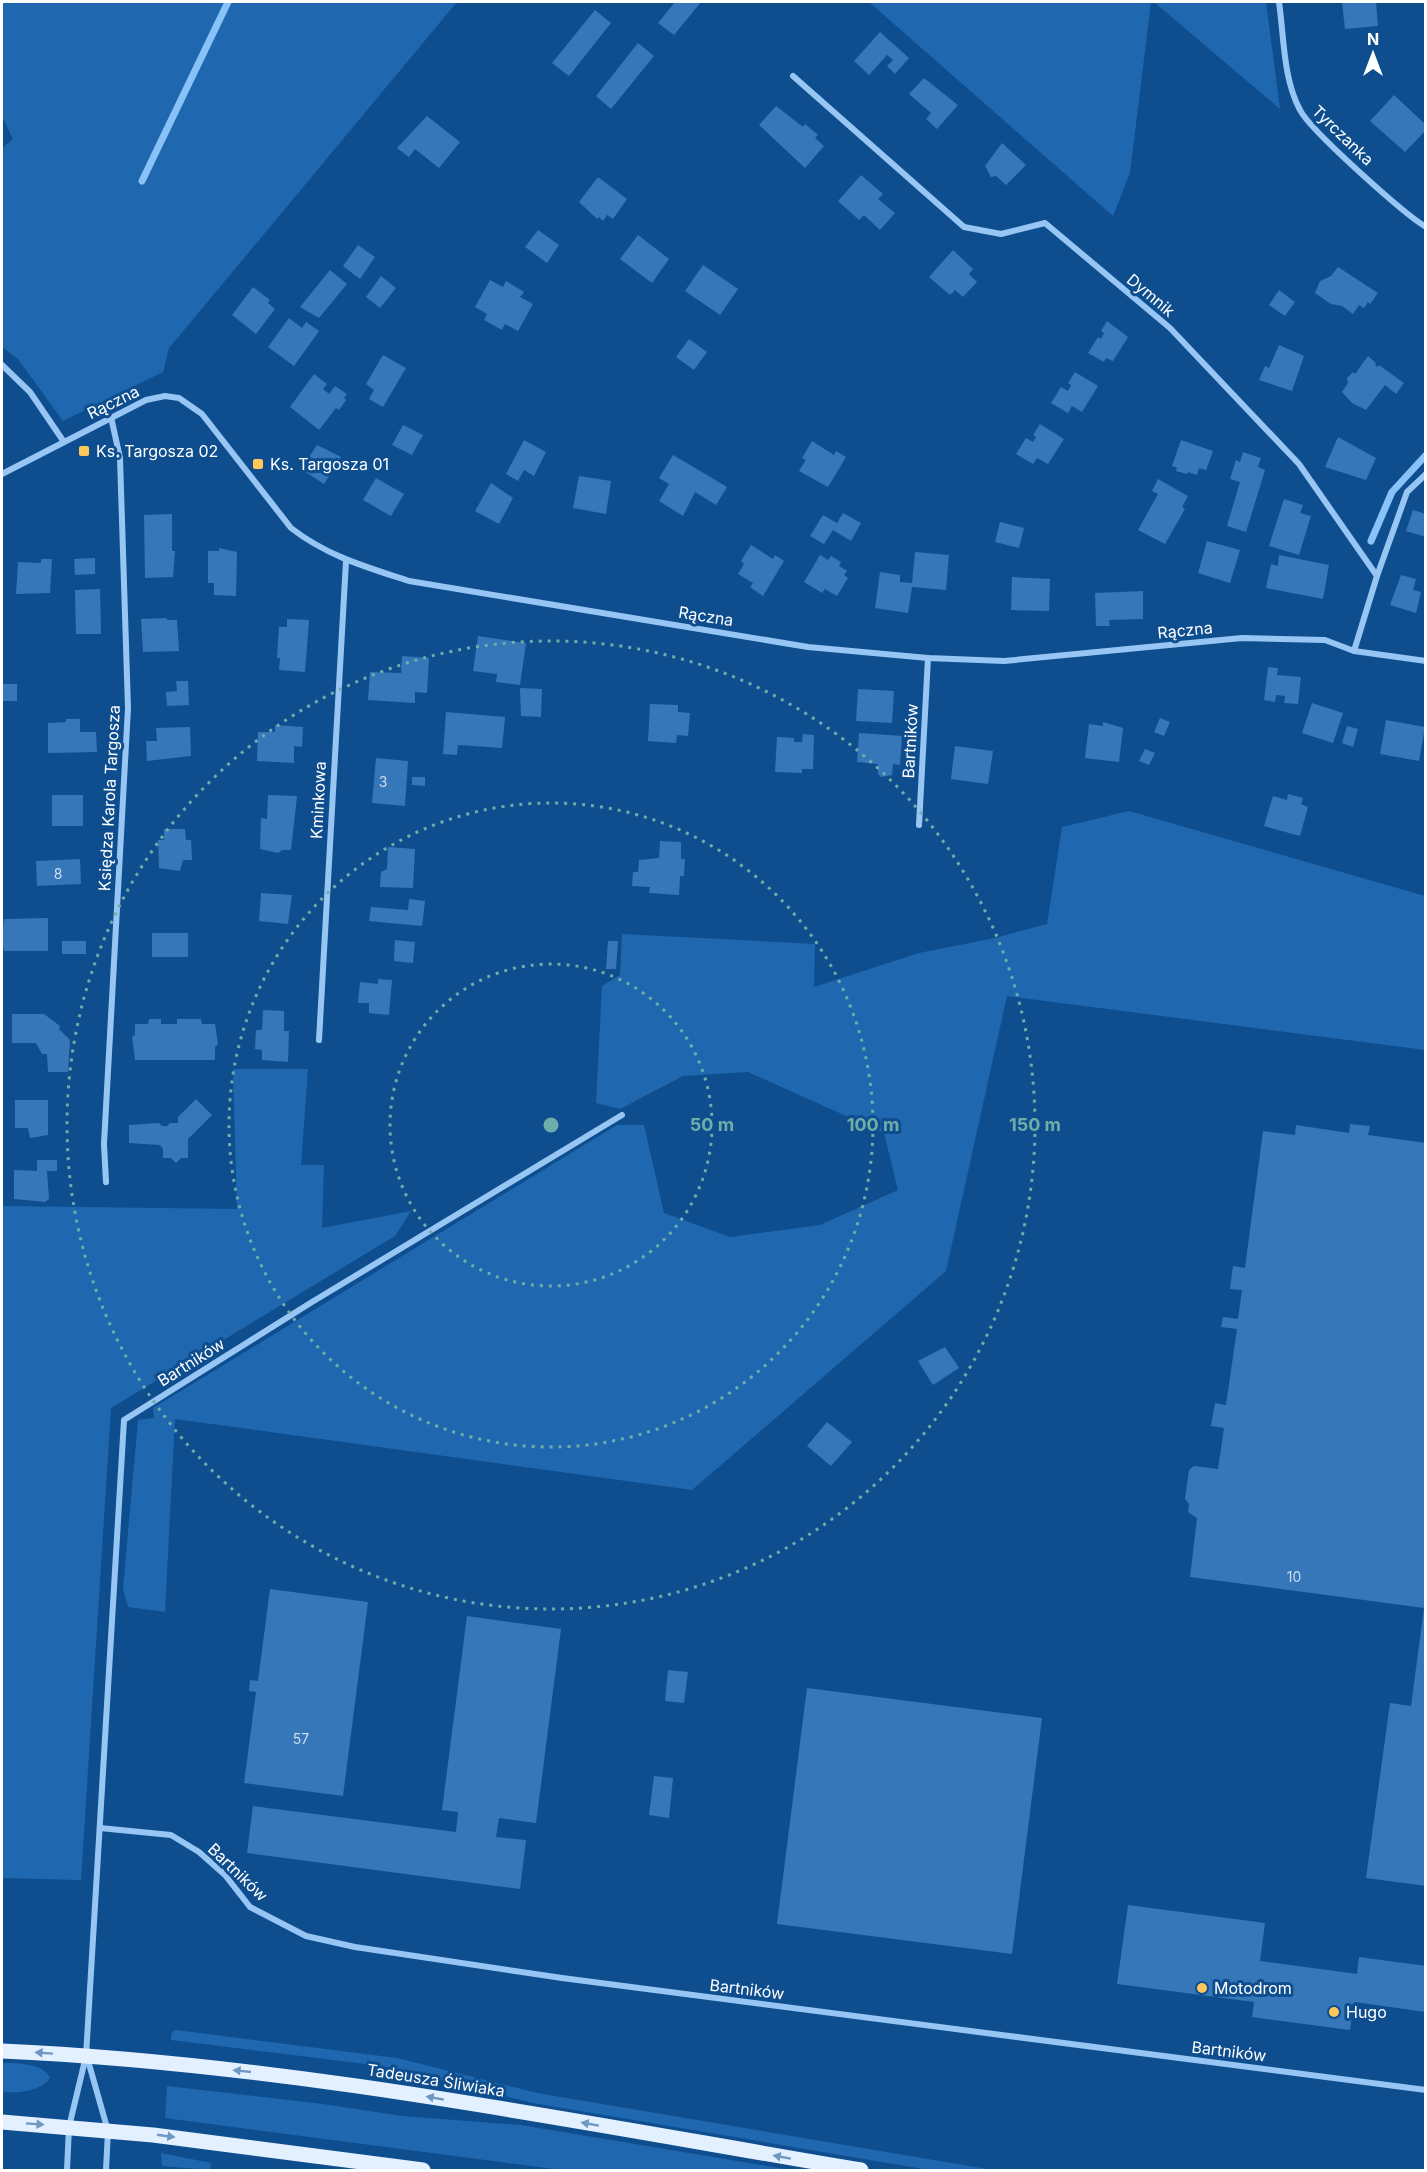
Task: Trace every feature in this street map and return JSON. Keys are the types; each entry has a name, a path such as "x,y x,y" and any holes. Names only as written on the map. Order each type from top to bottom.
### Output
{"main road":[{"name":"Tadeusza Śliwiaka","path":"2,2051 87,2056 258,2073 384,2089 861,2170"},
{"path":"2,2122 108,2131 423,2170"}],"street":[{"name":"Tyrczanka","path":"1279,2 1289,81 1300,112 1328,141 1425,226"},
{"name":"Dymnik","path":"793,76 964,227 1001,234 1045,223 1170,328 1299,464 1377,576"},
{"path":"2,365 30,392 64,442"},
{"name":"Rączna","path":"2,474 134,405 156,398 173,396 185,400 211,423 239,463 291,528 326,552 346,561 409,581 808,647 928,658 1004,661 1242,638 1325,640 1354,651 1425,661"},
{"name":"Księdza Karola Targosza","path":"106,1182 104,1144 128,708 120,458 111,417"},
{"path":"1354,651 1377,576 1407,492 1425,474"},
{"name":"Kminkowa","path":"319,1040 346,561"},
{"name":"Bartników","path":"919,825 928,658"},
{"name":"Bartników","path":"87,2056 124,1420 312,1302 622,1115"},
{"name":"Bartników","path":"100,1828 171,1835 199,1852 216,1867 250,1907 306,1936 355,1947 562,1978 1425,2090"},
{"path":"67,2170 69,2127 87,2056"},
{"path":"87,2056 108,2131 106,2170"}],"shaded area":[{"path":"2,2 457,2 169,348 163,372 63,421 18,359 2,347 2,148 13,139 2,116"},
{"path":"869,2 1151,2 1130,173 1113,216"},
{"path":"1154,2 1266,2 1280,109"},
{"path":"1129,811 1425,896 1425,1050 1007,996 946,1271 692,1490 175,1419 165,1612 128,1607 123,1589 138,1420 154,1418 153,1408 617,1125 644,1125 664,1213 730,1237 820,1225 898,1190 884,1133 748,1072 683,1076 620,1109 596,1103 602,986 620,975 622,934 815,944 814,987 919,953 995,938 1047,924 1062,827"},
{"path":"233,1069 308,1069 301,1165 324,1165 322,1228 411,1211 395,1236 111,1408 81,1880 2,1878 2,1206 237,1209"},
{"path":"176,2030 397,2058 537,2093 993,2170 929,2170 533,2103 382,2066 171,2040 172,2032"},
{"path":"2,2063 21,2064 42,2069 50,2078 46,2083 34,2089 2,2092"},
{"path":"167,2086 323,2104 402,2116 521,2125 791,2170 561,2170 165,2118"},
{"path":"161,2153 211,2163 210,2170 162,2166"}],"building":[{"path":"675,2 701,2 674,35 658,23"},
{"path":"1342,2 1376,2 1378,26 1345,29"},
{"path":"595,10 611,23 569,76 552,63"},
{"path":"880,32 909,58 895,74 887,66 893,60 887,55 869,75 854,61"},
{"path":"638,43 654,56 611,109 596,96"},
{"path":"924,78 958,105 937,129 926,119 931,113 909,94"},
{"path":"1394,95 1426,125 1426,130 1405,152 1370,121"},
{"path":"776,106 803,127 805,124 818,135 815,138 824,146 805,168 759,125"},
{"path":"427,116 460,142 439,168 415,149 409,157 397,148"},
{"path":"1002,143 1026,165 1006,185 996,176 991,177 985,166"},
{"path":"861,175 883,194 878,199 895,213 880,230 864,215 859,220 838,201"},
{"path":"598,177 627,199 613,219 607,215 603,221 599,217 597,219 579,202"},
{"path":"538,230 559,245 547,263 525,247"},
{"path":"638,235 669,259 652,283 620,259"},
{"path":"358,245 375,257 360,279 343,266"},
{"path":"953,250 973,269 969,274 977,282 963,297 955,290 950,295 929,277"},
{"path":"703,265 738,289 720,315 685,291"},
{"path":"1338,267 1378,293 1370,304 1368,302 1364,308 1359,305 1353,314 1342,306 1331,304 1315,293 1320,281 1331,276"},
{"path":"330,270 347,284 319,318 300,307"},
{"path":"381,276 396,288 380,308 366,297"},
{"path":"490,280 503,287 506,281 524,292 520,297 533,304 518,331 505,324 502,330 484,320 487,314 475,307"},
{"path":"253,287 270,300 268,303 275,309 256,334 232,315"},
{"path":"1279,290 1295,302 1285,316 1269,305"},
{"path":"289,318 302,328 306,322 319,331 294,366 268,347"},
{"path":"1107,321 1128,337 1113,361 1106,358 1104,362 1088,353 1098,337 1101,339 1104,333 1101,331"},
{"path":"689,339 707,352 694,370 676,357"},
{"path":"1279,345 1304,356 1292,391 1259,380 1265,366 1269,368"},
{"path":"383,355 406,368 383,407 369,399 374,390 366,384"},
{"path":"1368,356 1376,363 1375,365 1378,367 1379,365 1404,383 1396,394 1385,385 1366,410 1352,403 1342,392 1348,383 1347,378 1353,372 1355,374"},
{"path":"1075,372 1098,386 1082,412 1072,406 1068,413 1051,403 1061,387 1068,391 1071,385 1068,383"},
{"path":"314,374 327,384 323,389 329,394 335,386 347,394 339,410 336,408 319,430 290,407"},
{"path":"1040,424 1064,439 1048,464 1037,458 1033,464 1016,454 1026,438 1033,442 1036,437 1033,435"},
{"path":"403,425 423,435 412,455 392,445"},
{"path":"1338,437 1376,458 1366,480 1325,467"},
{"path":"524,440 546,452 534,476 524,470 518,481 506,474"},
{"path":"1181,440 1213,451 1206,470 1199,468 1197,475 1176,471 1177,468 1172,466"},
{"path":"812,441 834,455 836,451 846,457 828,487 799,471 806,460 802,458"},
{"path":"317,445 341,457 324,484 301,469"},
{"path":"1243,452 1261,458 1258,467 1265,470 1246,532 1227,526 1240,482 1230,479 1236,460 1240,462"},
{"path":"673,455 727,487 716,505 695,492 683,516 659,501 669,484 659,478"},
{"path":"579,476 611,481 606,514 573,508"},
{"path":"376,478 404,494 391,516 363,500"},
{"path":"1158,479 1188,496 1182,507 1185,509 1165,544 1138,530 1158,494 1152,491"},
{"path":"491,483 513,498 499,524 475,511"},
{"path":"1284,499 1303,505 1300,513 1311,516 1299,555 1269,546"},
{"path":"1413,510 1426,514 1426,537 1406,531"},
{"path":"843,513 861,523 851,541 833,530 824,544 810,536 823,515 837,523"},
{"path":"172,514 172,551 175,551 173,577 145,578 144,515"},
{"path":"1000,522 1024,528 1019,548 995,542"},
{"path":"1207,541 1240,550 1230,583 1198,573"},
{"path":"751,545 773,559 775,555 784,561 763,596 750,587 753,583 738,574 744,564 741,561"},
{"path":"219,548 237,552 236,596 214,595 214,583 208,583 208,551 219,551"},
{"path":"915,552 949,555 946,590 912,587 908,613 875,608 880,572 900,575 900,582 912,583"},
{"path":"820,555 828,560 831,556 841,562 839,566 847,571 844,575 848,578 837,596 825,589 822,593 804,582"},
{"path":"1279,555 1329,565 1323,599 1266,588 1271,564 1278,566"},
{"path":"95,558 95,574 75,575 74,559"},
{"path":"41,559 52,559 50,593 16,594 18,562 41,563"},
{"path":"1401,575 1416,579 1413,590 1421,592 1416,613 1390,605"},
{"path":"1012,577 1050,579 1049,611 1011,610"},
{"path":"100,589 101,634 76,634 75,590"},
{"path":"1143,591 1143,619 1109,620 1110,626 1096,626 1095,593"},
{"path":"167,618 167,620 177,620 179,651 143,652 141,619"},
{"path":"287,619 309,620 305,672 279,670 280,658 277,658 279,627 287,627"},
{"path":"478,636 526,643 520,685 496,682 497,674 473,671"},
{"path":"402,656 429,658 427,693 415,692 415,703 368,700 370,672 401,673"},
{"path":"1268,667 1278,668 1277,675 1301,677 1298,704 1284,703 1285,696 1276,695 1275,702 1264,700"},
{"path":"176,681 188,681 189,705 167,706 166,692 177,691"},
{"path":"2,684 17,684 17,701 2,701"},
{"path":"520,688 542,689 541,717 521,716"},
{"path":"858,689 894,691 892,723 856,721"},
{"path":"1312,703 1343,713 1333,743 1302,733"},
{"path":"650,704 678,705 678,712 690,713 688,736 677,735 676,743 648,741"},
{"path":"446,712 505,717 502,748 458,745 457,755 443,754"},
{"path":"1160,718 1170,722 1164,736 1154,732"},
{"path":"66,719 80,719 80,732 96,732 97,752 48,753 48,723 66,722"},
{"path":"1386,720 1425,727 1419,761 1380,754"},
{"path":"1103,722 1123,728 1119,762 1085,758 1089,724 1103,726"},
{"path":"275,725 303,727 302,747 294,746 294,763 257,761 258,732 275,732"},
{"path":"1347,726 1358,729 1353,747 1342,743"},
{"path":"190,727 191,756 147,761 146,741 157,741 156,728"},
{"path":"859,733 902,736 900,765 893,764 892,775 881,777 878,774 878,764 857,762"},
{"path":"803,734 814,735 813,769 802,769 802,773 775,772 777,737 794,738 794,742 802,742"},
{"path":"955,746 993,751 988,784 951,779"},
{"path":"1145,749 1155,753 1149,765 1139,761"},
{"path":"376,758 408,761 405,806 372,803"},
{"path":"412,777 425,777 425,786 412,785"},
{"path":"1288,794 1303,798 1301,804 1308,807 1300,836 1264,826 1273,796 1287,800"},
{"path":"52,795 83,795 83,826 52,826"},
{"path":"268,795 297,796 291,850 282,850 278,853 260,849 261,818 267,819"},
{"path":"164,829 185,829 186,840 191,840 192,860 183,860 180,871 159,868 158,840 164,840"},
{"path":"660,841 681,842 681,859 685,859 684,876 680,876 679,895 649,893 650,887 632,886 633,872 638,872 639,860 659,858"},
{"path":"388,847 415,849 413,888 380,887 381,872 387,869"},
{"path":"80,859 81,884 37,886 36,861"},
{"path":"261,893 292,895 288,924 259,921"},
{"path":"409,899 425,901 422,926 369,921 371,907 408,910"},
{"path":"48,918 48,951 4,951 2,938 4,919"},
{"path":"152,933 188,933 188,957 152,957"},
{"path":"395,940 415,942 413,963 394,961"},
{"path":"62,941 86,941 86,954 62,954"},
{"path":"608,941 618,941 616,969 606,969"},
{"path":"378,979 392,980 389,1015 369,1013 369,1003 358,1003 360,982 378,984"},
{"path":"263,1010 284,1011 284,1031 289,1031 288,1062 262,1060 262,1050 255,1049 256,1030 262,1030"},
{"path":"12,1014 44,1014 60,1026 59,1029 70,1040 68,1072 48,1072 47,1054 42,1054 36,1043 12,1043"},
{"path":"149,1019 161,1019 161,1024 177,1024 177,1019 201,1019 202,1024 215,1024 218,1044 215,1047 215,1060 135,1060 132,1037 135,1035 135,1024 148,1024"},
{"path":"196,1099 212,1115 188,1139 188,1158 181,1158 176,1163 171,1158 163,1158 163,1149 160,1145 129,1143 129,1125 159,1123 167,1126 170,1123 178,1123 178,1117"},
{"path":"15,1100 48,1100 48,1135 30,1138 28,1128 15,1128"},
{"path":"1350,1124 1370,1126 1368,1135 1426,1143 1426,1886 1366,1878 1390,1703 1411,1706 1424,1608 1190,1577 1197,1518 1188,1512 1189,1504 1185,1499 1189,1470 1194,1466 1218,1469 1224,1428 1211,1426 1215,1403 1226,1405 1237,1329 1221,1327 1223,1317 1238,1319 1242,1290 1230,1289 1233,1266 1245,1268 1263,1131 1295,1135 1296,1125 1349,1133"},
{"path":"37,1160 57,1160 57,1171 47,1171 49,1199 45,1202 14,1199 14,1170 37,1171"},
{"path":"945,1347 959,1368 933,1385 918,1361"},
{"path":"827,1422 852,1442 831,1466 807,1446"},
{"path":"270,1589 368,1602 343,1796 244,1783 256,1692 249,1691 250,1680 258,1681"},
{"path":"467,1616 561,1629 536,1823 499,1818 496,1837 526,1840 520,1889 247,1853 253,1806 456,1832 458,1812 442,1810"},
{"path":"668,1670 688,1672 684,1703 665,1701"},
{"path":"807,1688 1042,1718 1012,1954 777,1924"},
{"path":"654,1776 673,1778 669,1818 649,1815"},
{"path":"1128,1905 1265,1923 1260,1961 1357,1974 1359,1957 1426,1966 1426,2012 1354,2002 1350,2030 1252,2017 1254,2002 1117,1984"}],"waterway":[{"path":"142,181 228,2"},
{"path":"1371,541 1392,492 1425,456"}],"place":[{"name":"Ks. Targosza 02","path":"84,451"},
{"name":"Ks. Targosza 01","path":"258,464"},
{"name":"Motodrom","path":"1202,1988"},
{"name":"Hugo","path":"1334,2012"}]}
